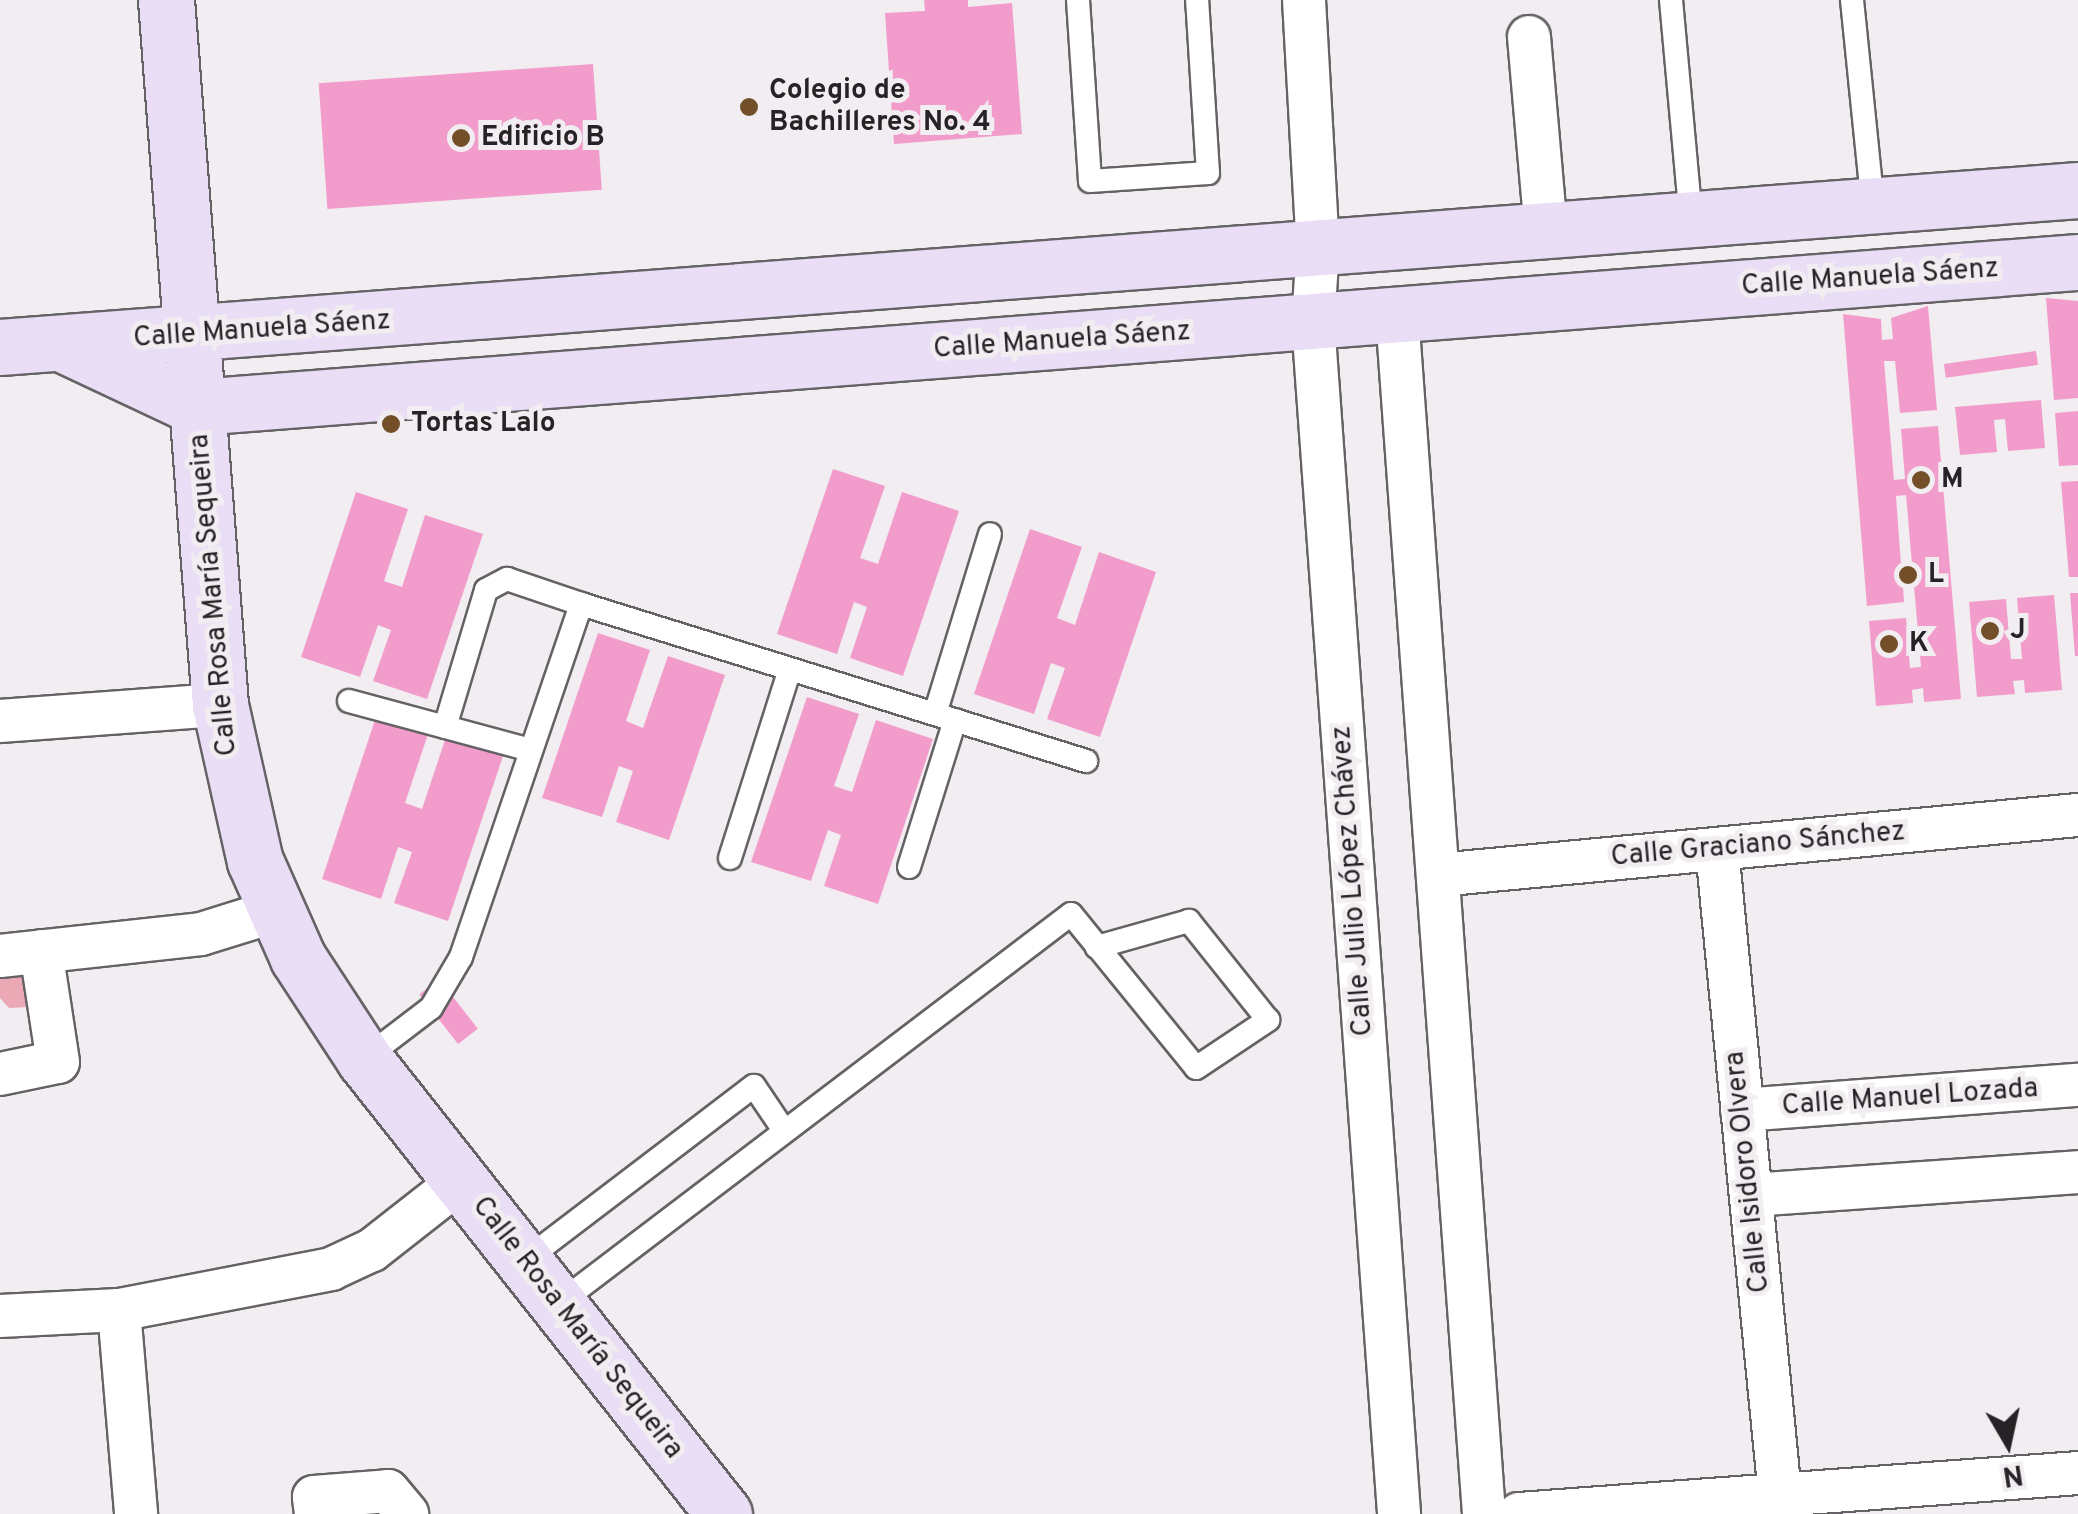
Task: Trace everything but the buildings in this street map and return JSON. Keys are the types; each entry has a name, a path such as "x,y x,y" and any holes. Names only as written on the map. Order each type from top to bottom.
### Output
{"street":[{"name":"Calle Rosa María Sequeira","path":"166,0 220,705 239,810 275,910 326,1004 364,1059 724,1514"},
{"name":"Calle Julio López Chávez","path":"1304,0 1318,248 1313,322 1400,1514"},
{"path":"1528,37 1546,231"},
{"name":"Calle Manuela Sáenz","path":"0,347 191,336 2078,190"},
{"name":"Calle Manuela Sáenz","path":"60,343 197,407 2078,262"},
{"path":"1398,315 1484,1514"},
{"path":"0,721 220,705"},
{"name":"Calle Graciano Sánchez","path":"1438,875 2078,815"},
{"name":"Calle Isidoro Olvera","path":"1717,848 1780,1495"},
{"path":"0,1074 57,1065 21,953 201,934 275,910"},
{"name":"Calle Manuel Lozada","path":"1742,1110 2078,1085"},
{"path":"1750,1195 2078,1172"},
{"path":"0,1316 119,1310 331,1269 372,1250 460,1180"},
{"path":"119,1310 136,1514"},
{"path":"1519,1514 1652,1509 1780,1495 2078,1473"},
{"path":"316,1514 314,1497 388,1491 406,1514"}],"lane":[{"path":"1078,0 1090,181 1208,173 1197,0"},
{"path":"1670,0 1691,220"},
{"path":"1852,0 1874,205"},
{"path":"909,867 990,534"},
{"path":"445,727 486,590 506,579 1086,760"},
{"path":"364,1059 431,1008 461,957 581,604"},
{"path":"730,858 790,668"},
{"path":"348,701 531,750"},
{"path":"558,1304 783,1129 1071,914 1196,1068 1268,1020 1189,921 1098,947"},
{"path":"524,1261 754,1086 783,1129"}],"shaded area":[{"path":"0,963 18,971 36,1001 29,1007 9,1008 0,998"}],"place":[{"name":"Colegio de Bachilleres No. 4","path":"749,107"},
{"name":"Edificio B","path":"461,138"},
{"name":"Tortas Lalo","path":"391,424"},
{"name":"M","path":"1921,480"},
{"name":"L","path":"1908,575"},
{"name":"J","path":"1990,631"},
{"name":"K","path":"1889,644"}]}
